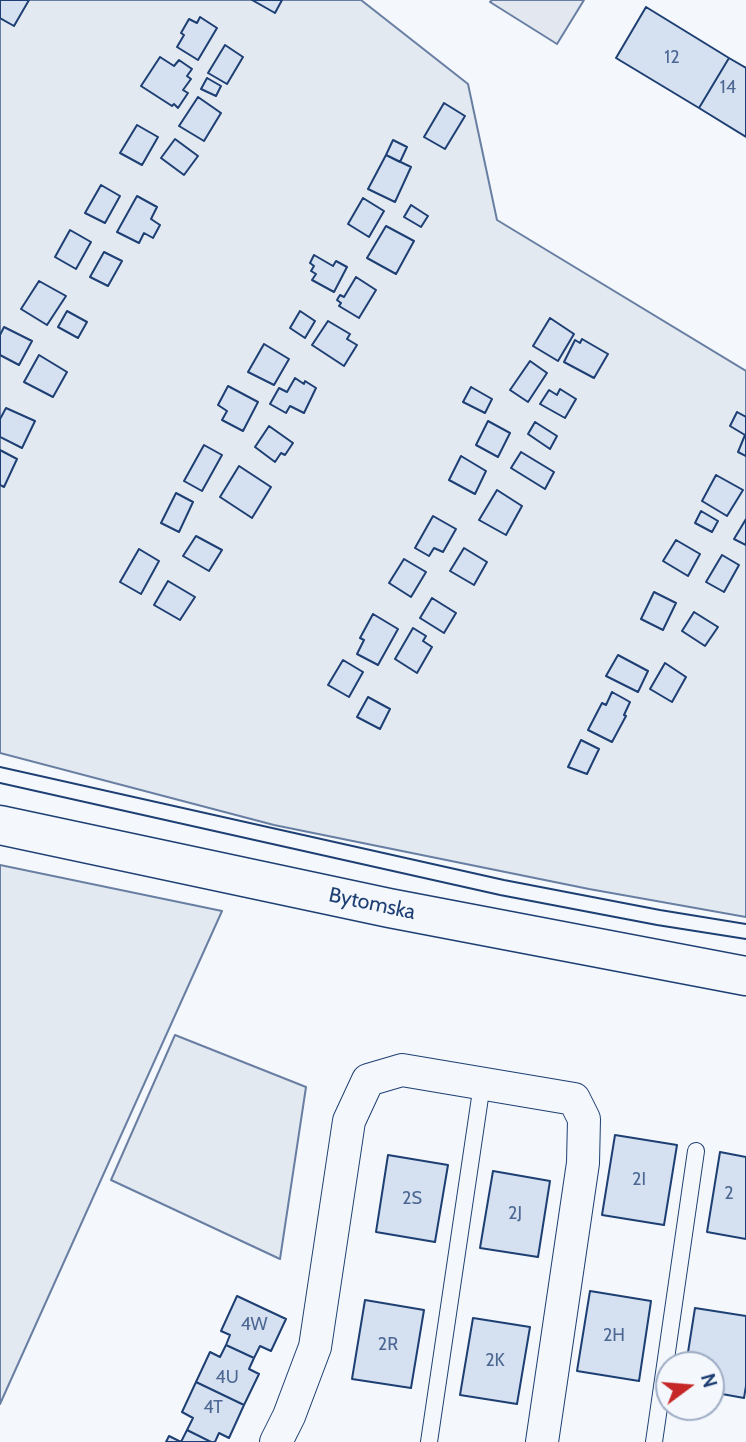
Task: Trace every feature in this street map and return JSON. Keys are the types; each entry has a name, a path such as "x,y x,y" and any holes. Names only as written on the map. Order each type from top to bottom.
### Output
{"main road":[{"name":"Bytomska","path":"0,825 388,908 746,976"}],"street":[{"path":"276,1442 289,1416 315,1347 349,1121 368,1080 402,1070 573,1099 583,1119 583,1163 542,1442"}],"lane":[{"path":"429,1442 482,1083"},
{"path":"654,1442 696,1151"}],"shaded area":[{"path":"0,0 361,0 468,84 497,220 746,371 746,917 589,889 274,825 0,753"},
{"path":"584,0 557,44 490,2"},
{"path":"0,865 222,911 0,1404"},
{"path":"175,1035 306,1087 280,1259 111,1180"}],"building":[{"path":"0,0 29,0 14,26 0,18"},
{"path":"252,0 282,0 275,13"},
{"path":"646,7 729,58 699,108 616,58"},
{"path":"200,17 217,28 198,60 177,47 189,19 197,23"},
{"path":"225,45 243,57 227,84 208,73"},
{"path":"160,57 174,66 179,60 192,69 187,76 191,79 183,90 188,93 178,108 141,86"},
{"path":"729,58 746,68 746,137 699,108"},
{"path":"207,78 221,86 216,96 201,89"},
{"path":"198,97 221,113 204,141 179,126"},
{"path":"444,103 465,116 445,149 424,137"},
{"path":"137,125 158,137 142,165 120,153"},
{"path":"175,139 198,156 184,175 161,158"},
{"path":"393,140 407,147 400,162 386,155"},
{"path":"386,155 411,167 395,202 368,189"},
{"path":"101,185 120,196 105,223 85,213"},
{"path":"137,196 157,207 151,219 160,225 153,238 144,233 139,243 117,232"},
{"path":"363,198 384,211 369,237 348,224"},
{"path":"411,205 428,216 421,227 404,217"},
{"path":"386,226 414,241 396,274 367,258"},
{"path":"70,230 91,242 76,269 55,257"},
{"path":"104,252 122,261 108,286 90,277"},
{"path":"314,255 333,266 336,261 347,267 334,292 312,280 316,274 311,271 314,266 310,263"},
{"path":"356,277 376,290 359,318 339,306 341,303 337,300 340,295 344,297"},
{"path":"39,281 66,296 47,325 21,309"},
{"path":"67,311 87,322 78,338 58,327"},
{"path":"300,311 315,321 305,338 290,328"},
{"path":"550,318 574,334 558,361 533,346"},
{"path":"328,321 350,334 347,339 357,345 344,366 312,345"},
{"path":"4,327 32,341 19,365 0,355 0,335"},
{"path":"582,339 608,354 594,378 564,362 575,340 580,343"},
{"path":"264,344 289,359 274,385 248,372"},
{"path":"39,355 67,372 53,397 24,382"},
{"path":"530,361 547,373 528,402 510,390"},
{"path":"295,378 316,388 304,413 290,406 286,413 270,404 279,388 287,392"},
{"path":"228,386 258,402 243,431 222,420 227,411 218,405"},
{"path":"471,387 492,399 485,413 463,402"},
{"path":"560,389 576,399 565,418 540,404 549,390 557,395"},
{"path":"6,408 35,421 22,448 0,437 0,419"},
{"path":"737,412 746,417 746,456 738,452 745,435 730,426"},
{"path":"488,421 510,433 498,457 476,445"},
{"path":"535,422 557,436 550,449 528,434"},
{"path":"269,426 293,443 285,455 281,453 275,462 255,447"},
{"path":"204,445 222,455 202,491 184,481"},
{"path":"0,450 17,459 4,487 0,485"},
{"path":"521,452 554,472 545,489 511,468"},
{"path":"461,456 486,471 475,494 449,480"},
{"path":"239,466 271,487 252,518 220,497"},
{"path":"716,475 743,490 727,516 702,501"},
{"path":"497,490 522,506 506,535 479,520"},
{"path":"176,493 193,502 179,532 161,523"},
{"path":"701,511 718,521 712,532 695,523"},
{"path":"433,516 456,529 443,552 434,548 429,556 415,548"},
{"path":"746,519 746,545 734,539"},
{"path":"196,536 222,550 209,571 183,556"},
{"path":"676,540 700,554 688,576 663,561"},
{"path":"464,548 487,562 474,585 450,571"},
{"path":"139,549 159,561 141,594 120,582"},
{"path":"722,555 739,565 724,592 706,582"},
{"path":"404,559 426,572 411,597 389,583"},
{"path":"168,581 195,597 180,620 154,605"},
{"path":"654,592 676,603 663,630 641,619"},
{"path":"432,598 456,613 444,633 420,618"},
{"path":"694,612 718,627 705,646 682,631"},
{"path":"373,614 398,629 378,665 357,654 364,640 360,638"},
{"path":"413,628 426,636 423,641 432,647 417,673 395,659"},
{"path":"618,655 648,671 638,692 606,676"},
{"path":"343,660 363,672 349,697 328,685"},
{"path":"665,663 686,677 672,702 650,689"},
{"path":"612,692 630,702 612,742 588,730 602,703 606,705"},
{"path":"368,697 390,709 380,729 357,717"},
{"path":"581,740 599,749 587,774 568,767"},
{"path":"615,1135 677,1145 664,1225 602,1215"},
{"path":"720,1152 746,1157 746,1239 707,1232"},
{"path":"388,1155 448,1165 435,1242 376,1232"},
{"path":"493,1171 550,1181 538,1257 480,1248"},
{"path":"590,1291 651,1301 639,1381 577,1371"},
{"path":"237,1296 286,1319 271,1351 260,1346 254,1358 226,1345 230,1335 221,1331"},
{"path":"365,1300 424,1310 411,1388 352,1379"},
{"path":"695,1308 746,1316 744,1398 725,1395 725,1351 688,1351"},
{"path":"473,1318 530,1327 517,1404 460,1395"},
{"path":"226,1345 254,1358 249,1369 259,1374 244,1405 196,1382 210,1352 220,1357"},
{"path":"196,1382 244,1405 229,1438 219,1433 215,1442 211,1442 187,1430 193,1418 182,1412"},
{"path":"187,1430 211,1442 181,1442"},
{"path":"169,1436 181,1442 166,1442"}],"tram line":[{"path":"0,767 504,880 746,924"},
{"path":"0,783 500,895 746,939"}]}
